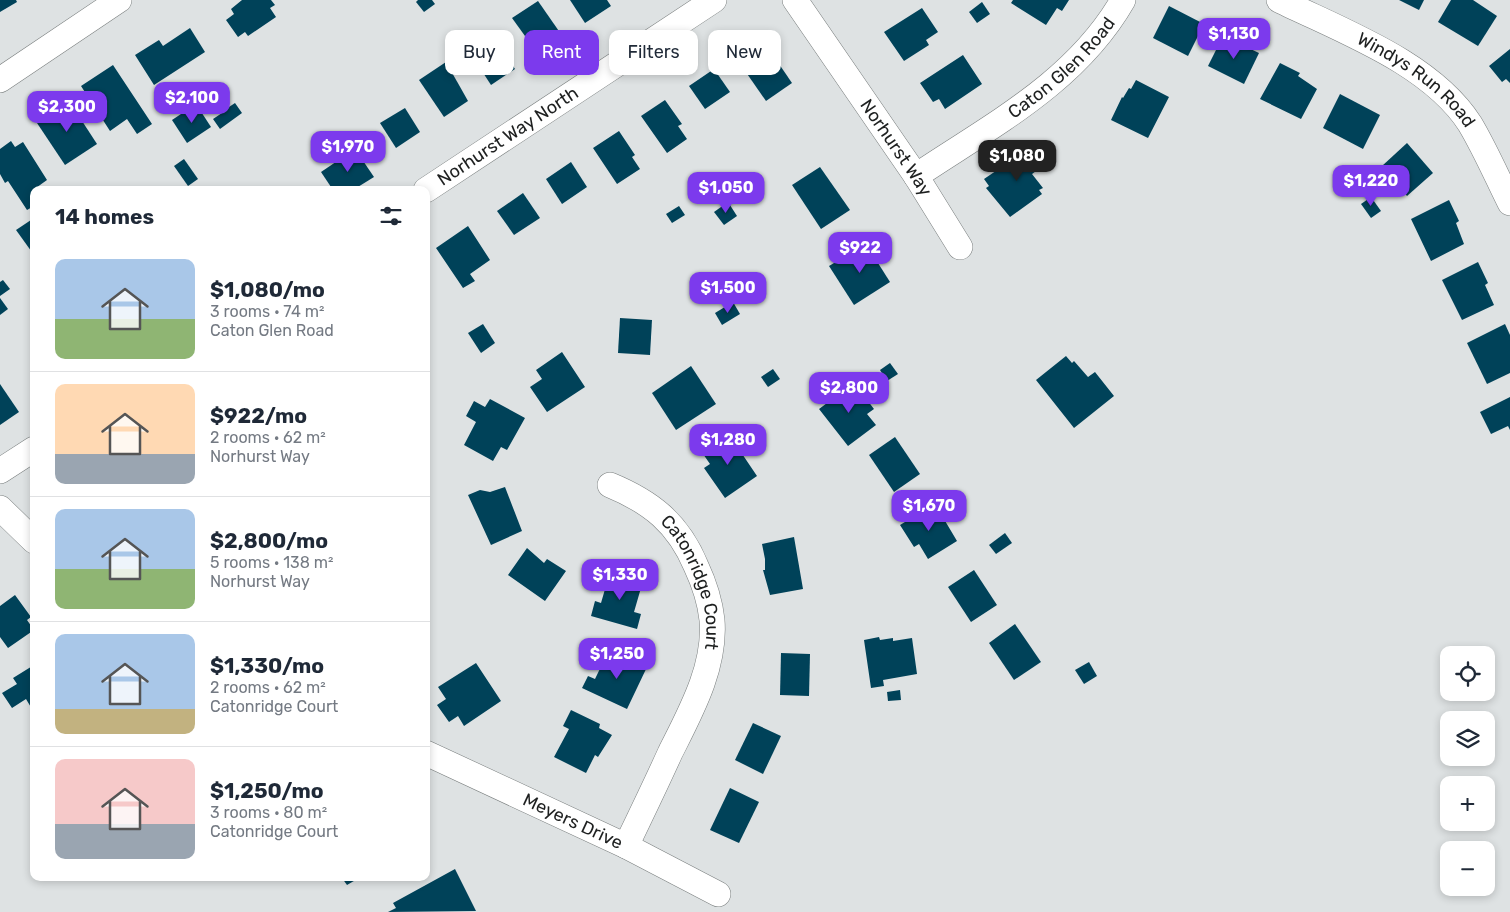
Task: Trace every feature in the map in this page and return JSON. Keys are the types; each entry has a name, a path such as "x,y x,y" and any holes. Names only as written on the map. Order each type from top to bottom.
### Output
{"street":[{"path":"0,80 119,0"},
{"name":"Norhurst Way North","path":"430,187 714,0"},
{"name":"Norhurst Way","path":"796,0 916,176 960,247"},
{"name":"Caton Glen Road","path":"916,176 1025,103 1061,76 1089,49 1123,0"},
{"name":"Windys Run Road","path":"1279,0 1385,52 1418,73 1446,97 1469,123 1510,203"},
{"path":"0,471 30,452"},
{"name":"Catonridge Court","path":"610,485 639,497 660,514 677,533 692,556 706,587 712,622 709,658 698,696 626,846"},
{"path":"0,508 30,537"},
{"name":"Meyers Drive","path":"430,755 626,846 718,894"}],"building":[{"path":"0,0 16,0 17,2 0,12"},
{"path":"242,0 271,0 275,5 270,8 276,17 248,36 245,32 238,37 226,20 234,14 231,9"},
{"path":"418,0 432,0 435,4 424,12 416,2"},
{"path":"570,0 607,0 611,6 585,23"},
{"path":"1013,0 1069,0 1062,11 1057,8 1046,25 1011,3"},
{"path":"1399,0 1424,0 1419,10"},
{"path":"1451,0 1473,0 1497,16 1478,46 1438,22"},
{"path":"538,1 558,30 524,30 524,35 512,18"},
{"path":"982,2 990,14 977,23 969,12"},
{"path":"1169,6 1204,24 1188,56 1153,38"},
{"path":"922,8 938,32 926,40 929,45 904,61 884,32"},
{"path":"190,28 205,52 154,85 135,55 159,40 163,46"},
{"path":"1223,36 1259,53 1244,84 1208,66"},
{"path":"1510,49 1510,83 1506,79 1502,82 1489,66"},
{"path":"963,55 982,84 945,109 939,99 933,102 920,83"},
{"path":"445,63 445,75 453,75 468,101 444,117 419,80"},
{"path":"1280,63 1300,73 1298,76 1317,89 1301,119 1260,99"},
{"path":"113,65 152,124 137,134 127,119 110,131 81,86"},
{"path":"781,67 792,83 766,101 748,75 781,75"},
{"path":"708,73 708,75 718,75 730,92 705,109 689,86"},
{"path":"484,75 506,75 491,85"},
{"path":"1136,80 1169,97 1148,138 1111,120 1122,97 1129,88 1131,89"},
{"path":"1340,94 1380,115 1363,149 1323,128"},
{"path":"223,98 229,107 235,103 242,113 220,129 213,119 222,113 215,104"},
{"path":"665,100 682,124 678,126 687,139 667,153 641,116"},
{"path":"69,101 97,144 65,165 37,123"},
{"path":"196,104 211,127 187,143 172,120"},
{"path":"405,108 420,132 396,148 380,123"},
{"path":"619,131 635,155 632,157 640,169 617,184 593,148"},
{"path":"11,141 15,147 23,142 47,180 39,186 30,186 30,208 27,210 8,181 5,183 0,174 0,149"},
{"path":"1407,143 1433,173 1407,196 1382,166"},
{"path":"1035,147 1047,163 1032,174 1043,188 1039,190 1042,194 1010,217 986,188 989,186 984,179 1021,154 1022,156"},
{"path":"355,149 374,177 359,186 330,186 321,172"},
{"path":"184,159 198,179 188,186 174,166"},
{"path":"571,162 587,187 562,204 546,179"},
{"path":"820,167 850,210 821,229 792,185"},
{"path":"523,193 540,218 514,235 497,211"},
{"path":"1371,197 1381,211 1371,218 1361,204"},
{"path":"1449,200 1459,221 1456,223 1464,244 1431,261 1411,219"},
{"path":"728,202 737,216 724,225 714,212"},
{"path":"679,206 685,215 672,223 666,214"},
{"path":"30,221 30,249 16,230"},
{"path":"468,226 490,260 470,274 475,281 463,288 436,248"},
{"path":"866,244 890,282 854,305 829,266"},
{"path":"1478,262 1488,283 1485,285 1494,305 1462,320 1442,280"},
{"path":"3,280 10,289 0,296 0,282"},
{"path":"0,298 8,309 0,315"},
{"path":"733,302 740,314 722,325 715,313"},
{"path":"620,318 652,320 650,355 618,353"},
{"path":"483,324 495,343 481,353 468,333"},
{"path":"1505,324 1510,335 1510,373 1487,384 1467,343"},
{"path":"562,352 585,387 547,412 530,387 542,379 536,370"},
{"path":"1066,356 1072,363 1074,361 1088,377 1095,372 1114,396 1074,428 1036,380"},
{"path":"890,363 898,374 887,381 880,370"},
{"path":"691,366 716,404 676,430 652,393"},
{"path":"773,369 780,379 768,387 761,377"},
{"path":"854,383 874,409 867,414 876,425 848,446 819,409"},
{"path":"0,384 19,412 0,425"},
{"path":"1510,397 1510,430 1508,426 1491,434 1480,412"},
{"path":"490,399 525,418 507,450 501,447 493,461 464,445 476,422 466,416 474,401 485,407"},
{"path":"728,433 757,476 725,498 704,468 710,464 701,451"},
{"path":"895,437 920,474 894,492 869,455"},
{"path":"505,487 522,531 491,545 468,495 480,490 490,492"},
{"path":"935,504 957,541 928,559 919,544 914,547 900,525"},
{"path":"1005,533 1012,543 996,554 989,545"},
{"path":"794,537 803,589 770,595 763,570 765,570 765,559 762,544"},
{"path":"527,548 544,563 547,559 566,571 545,601 508,575"},
{"path":"974,570 997,605 971,622 948,587"},
{"path":"610,572 643,581 634,612 641,614 637,629 591,616 595,601 601,603"},
{"path":"15,595 30,616 27,620 30,624 30,633 8,648 0,637 0,606"},
{"path":"1015,624 1041,662 1014,680 989,643"},
{"path":"879,637 880,640 893,638 893,641 912,638 917,674 883,680 884,686 871,688 864,640"},
{"path":"609,650 647,667 627,709 582,688 588,676 595,679"},
{"path":"781,653 810,654 809,696 780,695"},
{"path":"1089,662 1097,676 1084,684 1075,670"},
{"path":"476,663 501,701 464,726 458,716 449,722 437,705 446,699 438,687"},
{"path":"30,667 30,706 26,699 12,708 2,693 17,684 13,678"},
{"path":"900,690 901,700 888,701 887,692"},
{"path":"571,710 600,724 599,728 612,735 598,757 595,755 586,773 554,757 569,729 563,726"},
{"path":"753,723 781,736 763,774 735,760"},
{"path":"730,788 759,802 739,843 710,830"},
{"path":"455,869 476,911 388,912 396,908 393,903"},
{"path":"344,881 354,881 347,885"}]}
